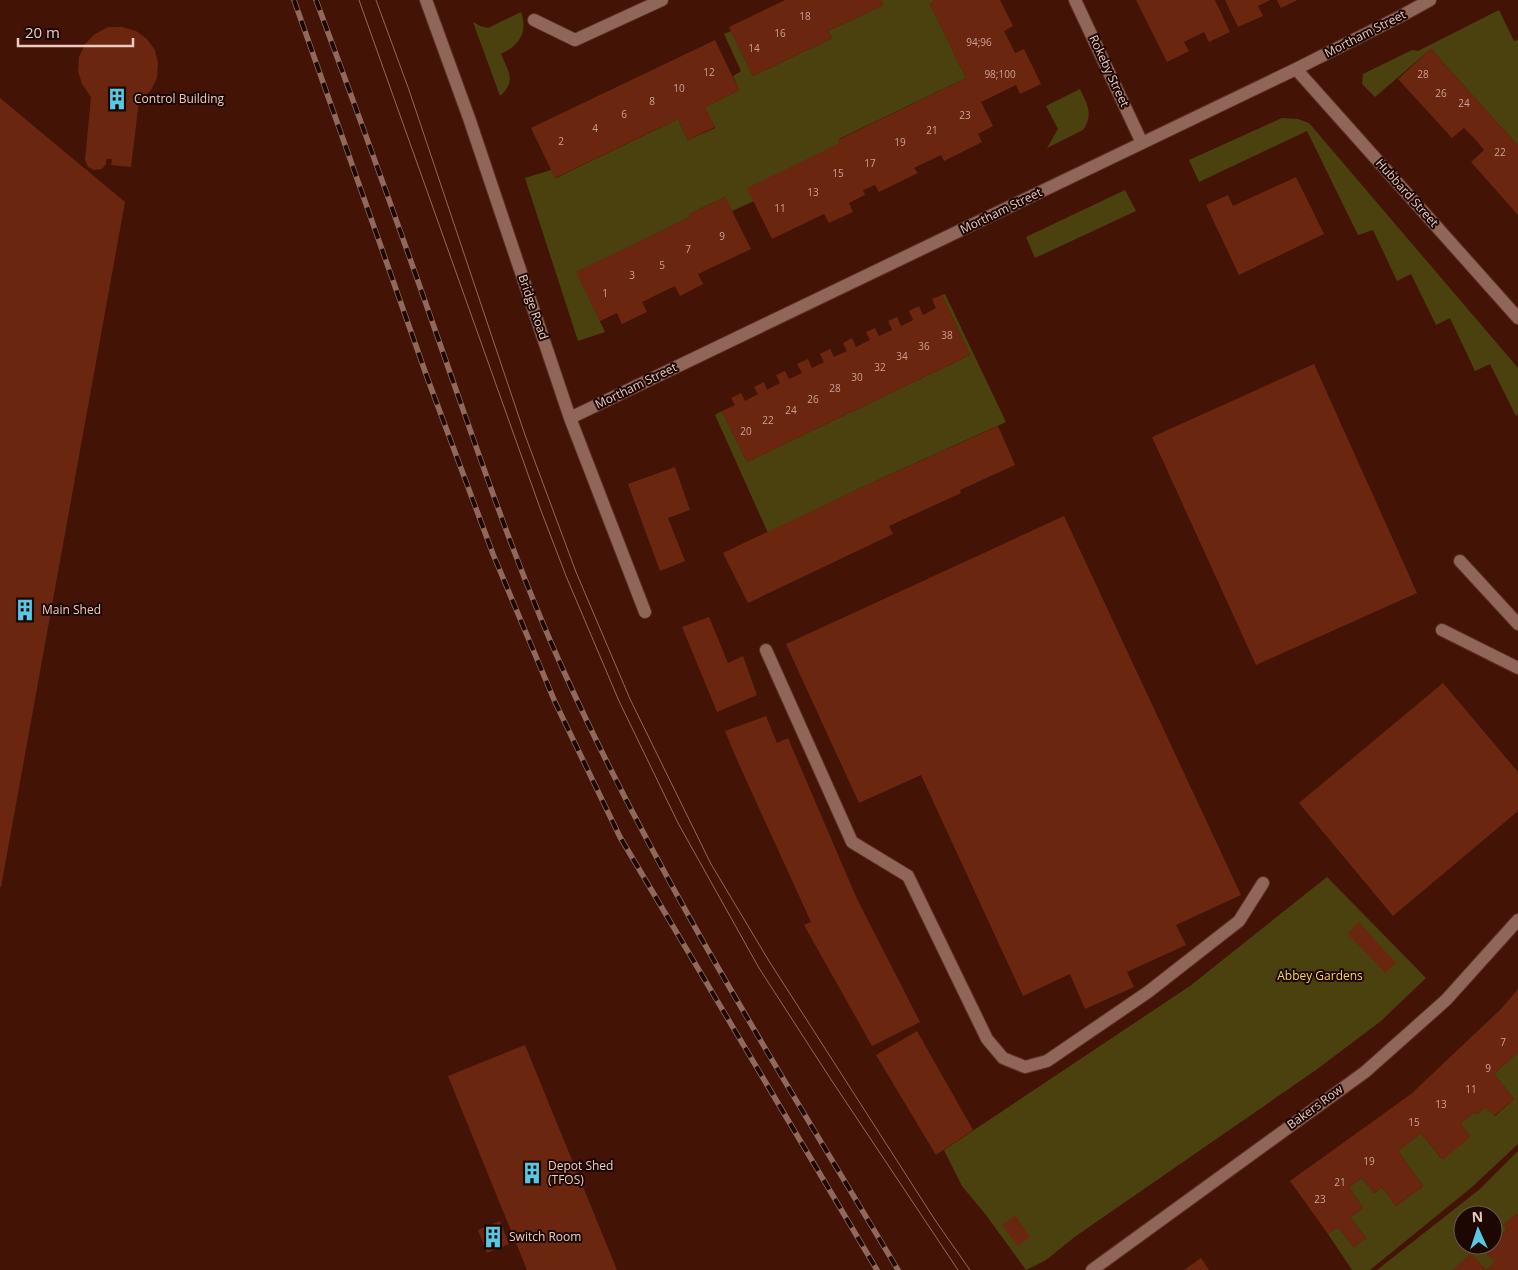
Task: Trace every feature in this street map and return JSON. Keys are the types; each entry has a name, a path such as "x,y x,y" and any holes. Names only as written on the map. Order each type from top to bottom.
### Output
{"street":[{"name":"Bridge Road","path":"426,0 470,118 570,418 645,612"},
{"path":"534,20 575,40 662,0"},
{"name":"Rokeby Street","path":"1075,0 1142,143"},
{"name":"Mortham Street","path":"570,418 1296,69 1430,0"},
{"name":"Hubbard Street","path":"1296,69 1518,318"},
{"path":"1460,561 1518,624"},
{"path":"1442,630 1518,668"},
{"path":"766,650 852,842 908,876 987,1039 1003,1058 1025,1067 1047,1061 1148,992 1239,921 1263,883"},
{"name":"Bakers Row","path":"1092,1270 1365,1072 1446,1000 1518,920"}],"green space":[{"path":"881,0 933,0 934,2 930,4 966,78 839,139 840,143 754,201 732,211 725,197 689,214 690,217 577,272 605,332 578,341 525,178 551,170 556,178 678,119 688,140 715,128 705,107 739,90 733,76 741,71 724,34 731,31 753,76 832,38 828,31 883,5"},
{"path":"1499,10 1514,41 1518,40 1518,146 1431,49 1375,97 1362,84 1363,74 1412,50 1418,51"},
{"path":"521,12 524,26 521,37 518,42 501,54 510,76 510,81 500,96 473,22 488,28"},
{"path":"1080,89 1089,114 1086,125 1083,130 1047,148 1058,129 1046,106"},
{"path":"1282,118 1298,119 1309,123 1518,368 1518,414 1516,416 1490,364 1475,371 1450,318 1436,325 1411,274 1397,281 1373,230 1358,235 1307,131 1199,182 1189,160"},
{"path":"1125,190 1136,211 1035,258 1026,237"},
{"path":"945,294 1006,422 869,484 768,533 715,415 722,411 747,462 970,355 942,295"},
{"name":"Abbey Gardens","path":"1327,877 1426,978 1381,1021 1316,1070 1076,1236 1046,1260 1026,1270 986,1215 962,1186 944,1150 1190,986"},
{"path":"1518,1052 1518,1144 1472,1187 1370,1270 1352,1270 1328,1234 1338,1227 1354,1247 1366,1238 1350,1217 1363,1208 1349,1187 1362,1178 1374,1193 1382,1187 1396,1206 1423,1186 1398,1151 1421,1133 1442,1159 1470,1136 1460,1124 1473,1113 1477,1114 1486,1107 1495,1116 1514,1099 1494,1074"},
{"path":"1518,1151 1518,1216 1516,1214 1504,1225 1507,1230 1503,1234 1503,1205 1460,1205 1480,1189"},
{"path":"1453,1210 1453,1255 1470,1255 1453,1270 1377,1270"},
{"path":"1472,1255 1489,1255 1495,1262 1486,1270"}],"building":[{"path":"785,0 881,0 883,5 828,31 832,38 753,76 729,27"},
{"path":"933,0 1000,0 1013,26 1004,31 1015,53 1024,49 1041,84 1020,94 1016,85 981,102 993,126 978,134 982,142 944,161 941,155 914,168 918,173 879,192 875,185 863,190 865,195 849,203 853,212 829,223 824,214 772,239 747,188 840,143 838,140 966,78 930,4 934,2"},
{"path":"1136,0 1215,0 1230,32 1209,42 1204,32 1184,42 1189,51 1167,62"},
{"path":"1225,0 1270,0 1258,6 1263,16 1238,27"},
{"path":"1277,0 1297,0 1281,8"},
{"name":"Control Building","path":"108,27 122,27 136,31 147,39 155,50 158,63 157,78 151,90 139,101 131,167 111,165 112,159 106,159 106,164 102,169 94,170 88,167 85,160 91,97 82,84 78,71 79,57 85,44 95,34"},
{"path":"715,40 739,90 705,107 715,127 688,140 678,119 555,178 531,128"},
{"path":"1431,49 1518,146 1518,215 1471,162 1484,150 1474,138 1464,128 1452,138 1398,79"},
{"name":"Main Shed","path":"0,98 125,202 1,887 0,887"},
{"path":"1296,177 1324,234 1239,275 1206,205 1228,195 1233,206"},
{"path":"725,197 751,249 698,274 703,284 680,296 675,286 642,302 647,312 622,324 617,313 600,321 576,272 690,217 689,214"},
{"path":"942,295 970,355 747,462 722,411 735,405 731,398 741,393 745,401 758,394 754,387 764,382 767,390 780,383 776,375 785,371 789,379 802,373 797,364 808,359 812,368 824,362 820,354 830,349 834,357 847,351 843,343 852,338 856,347 870,340 866,332 875,328 879,336 892,330 888,321 897,317 901,326 913,320 909,311 919,306 923,315 936,308 932,299"},
{"path":"1314,364 1417,593 1256,665 1152,437"},
{"path":"998,426 1015,465 960,490 961,493 889,526 893,534 748,603 723,553"},
{"path":"675,467 690,510 668,518 685,561 660,571 628,484"},
{"path":"1064,516 1241,895 1176,925 1186,945 1127,972 1134,987 1085,1009 1070,974 1023,996 921,775 859,803 786,644"},
{"path":"709,617 728,663 743,656 757,695 717,712 682,627"},
{"path":"1443,683 1518,772 1518,811 1393,916 1299,803"},
{"path":"766,716 777,743 788,738 857,899 920,1022 872,1046 804,925 811,922 725,731"},
{"path":"1359,922 1396,963 1385,973 1347,933"},
{"path":"1518,989 1518,1052 1494,1074 1514,1099 1494,1116 1486,1107 1477,1114 1473,1113 1460,1124 1471,1136 1443,1160 1421,1133 1398,1151 1423,1186 1396,1206 1382,1187 1374,1193 1362,1178 1349,1187 1363,1208 1350,1217 1366,1238 1354,1247 1338,1227 1328,1234 1290,1181 1411,1094 1502,1008"},
{"path":"917,1031 973,1130 936,1155 876,1055"},
{"name":"Depot Shed (TFOS)","path":"525,1045 617,1270 527,1270 448,1076"},
{"path":"1516,1214 1518,1216 1518,1270 1486,1270 1495,1262 1488,1255 1503,1255 1503,1234 1507,1230 1503,1225"},
{"path":"1015,1215 1030,1237 1018,1246 1002,1225"},
{"name":"Switch Room","path":"500,1221 509,1244 487,1253 478,1230"},
{"path":"1469,1255 1473,1255 1486,1270 1453,1270"},
{"path":"1201,1258 1209,1270 1184,1270"}],"tram line":[{"path":"359,0 540,508 566,576 619,701 678,823 759,968 958,1270"},
{"path":"376,0 409,90 525,435 576,572 630,699 711,864 769,961 935,1220 970,1270"}],"railway":[{"path":"294,0 427,377 493,554 555,702 620,837 877,1270"},
{"path":"316,0 503,520 532,598 565,674 601,751 681,902 766,1050 898,1270"}],"place":[{"name":"Control Building","path":"117,99"},
{"name":"Main Shed","path":"25,610"},
{"name":"Depot Shed (TFOS)","path":"532,1173"},
{"name":"Switch Room","path":"493,1237"}]}
